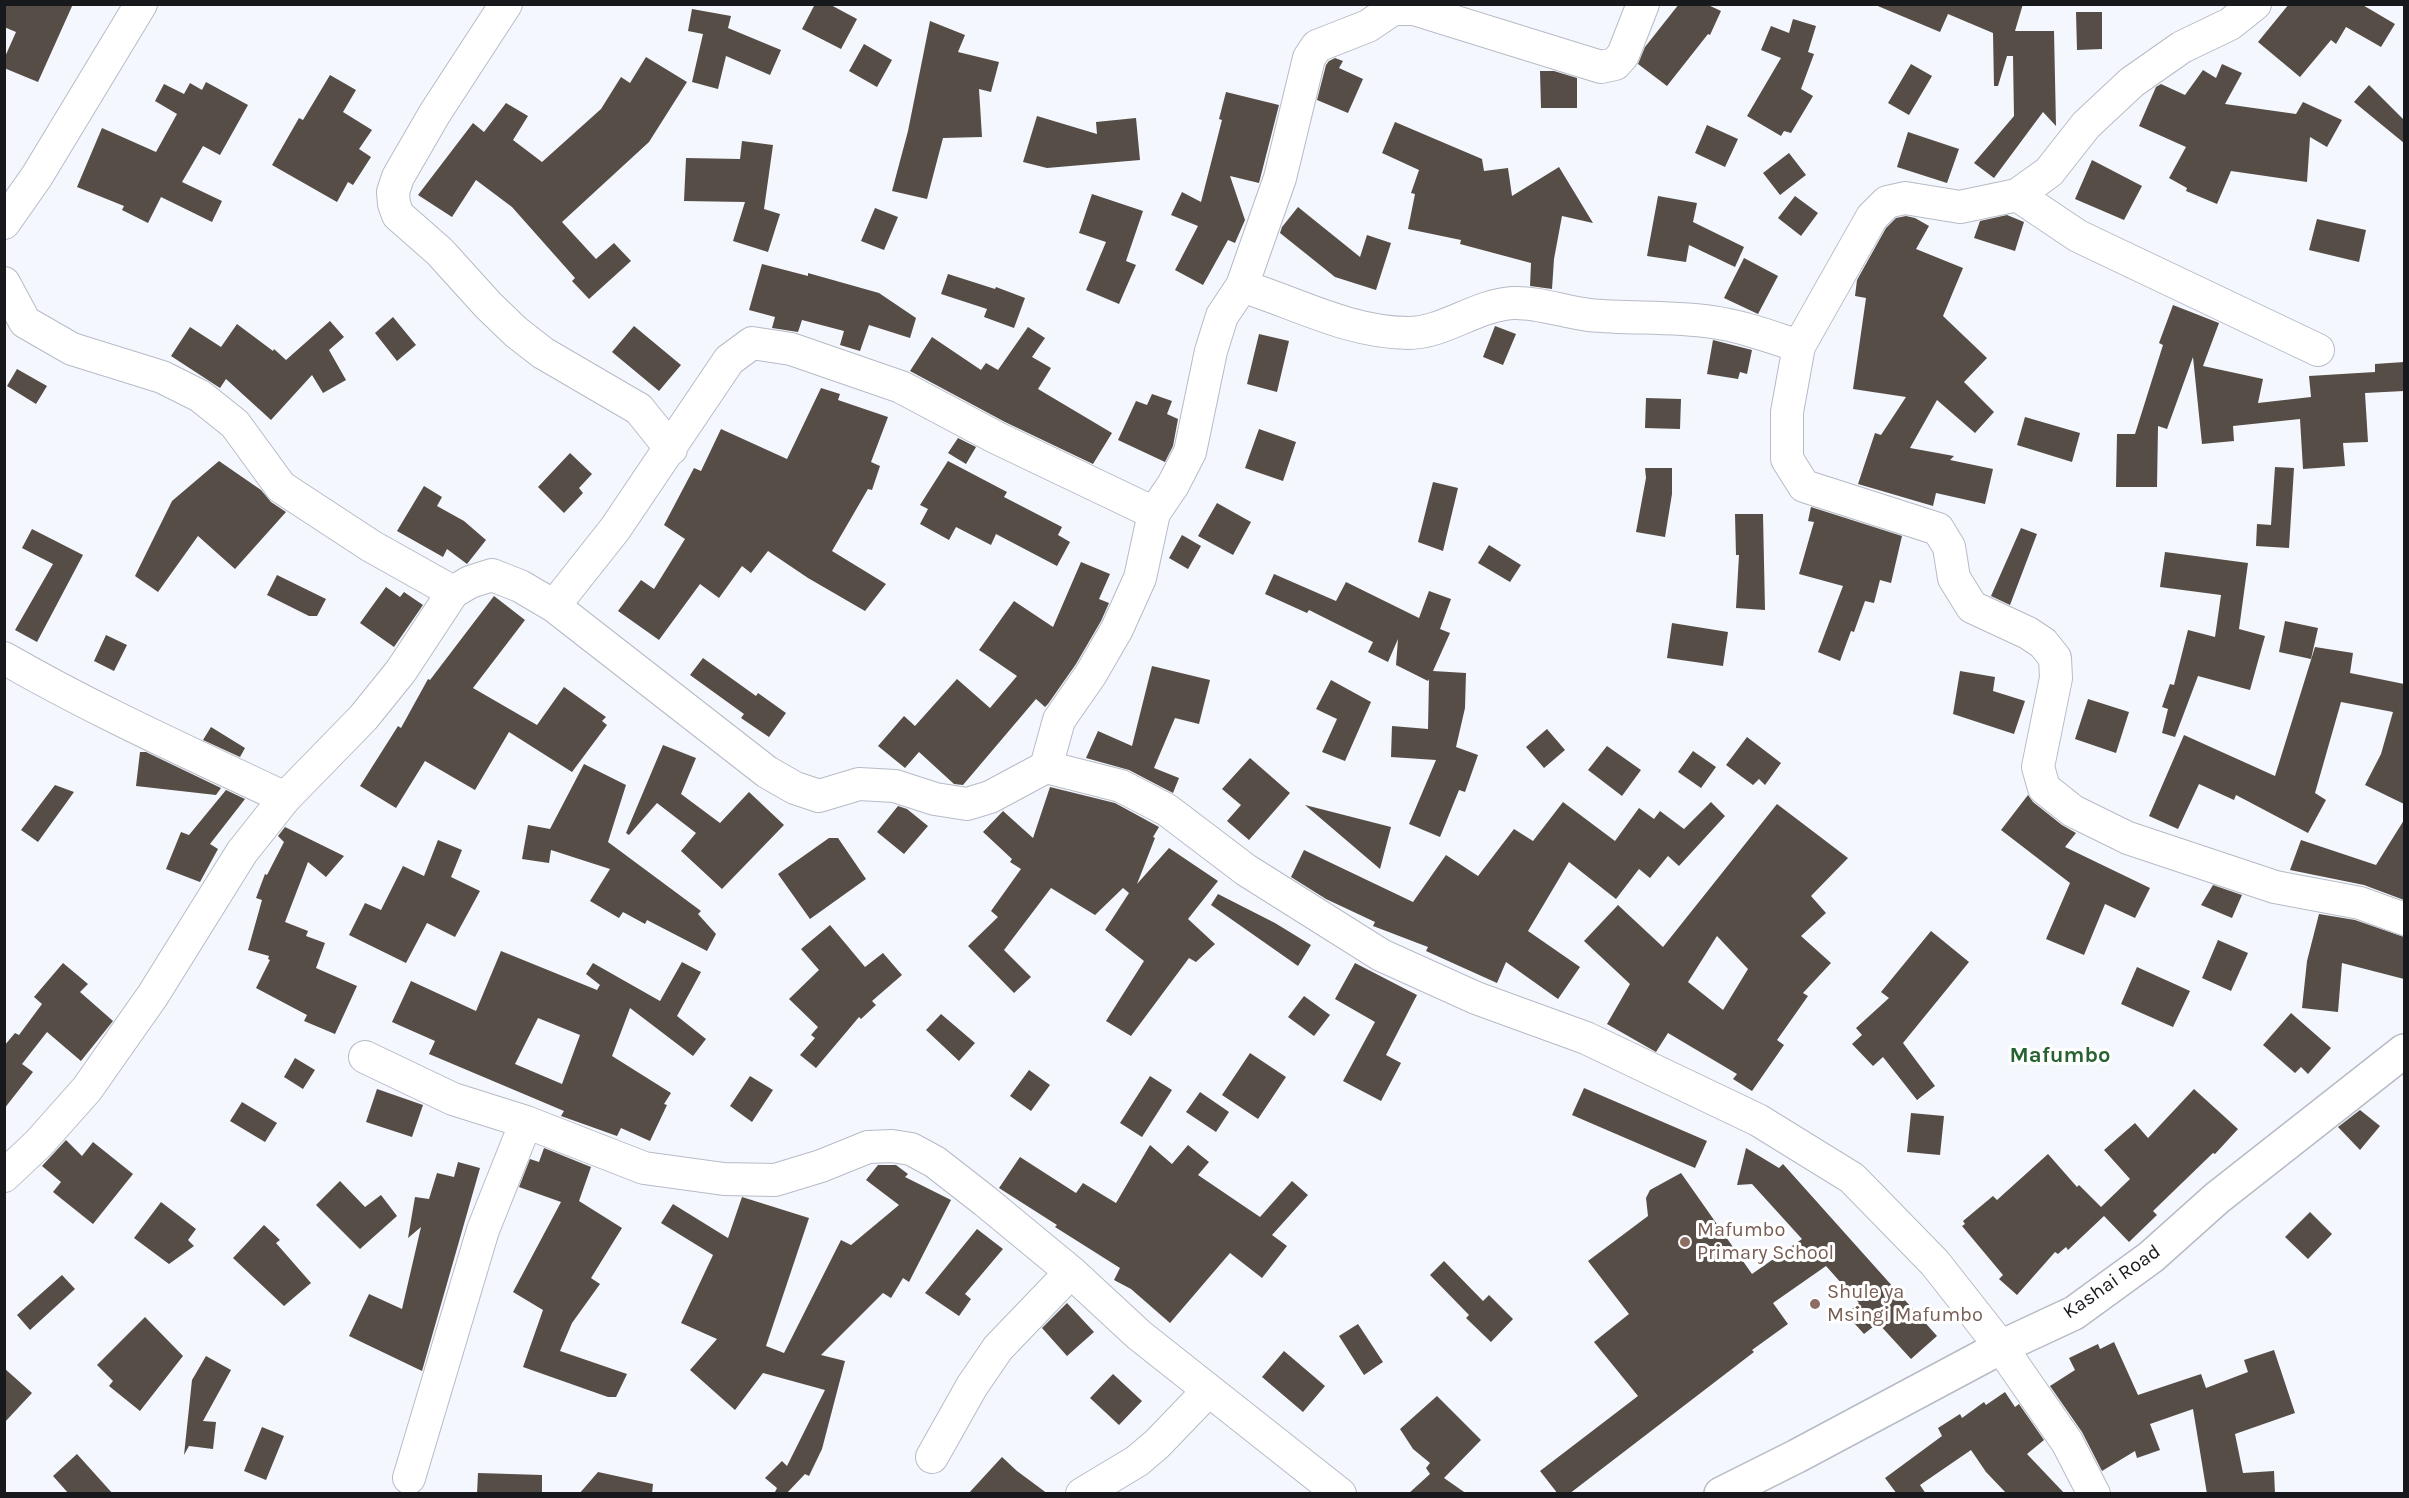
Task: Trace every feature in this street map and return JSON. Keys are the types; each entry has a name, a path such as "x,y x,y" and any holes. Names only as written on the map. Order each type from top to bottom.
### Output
{"street":[{"path":"4,223 37,176 141,4"},
{"path":"506,4 435,113 398,177 393,192 398,215 440,252 516,332 543,353 639,409 670,449"},
{"path":"1046,767 1059,720 1091,674 1117,629 1140,578 1154,513 1191,452 1211,351 1221,316 1242,286 1280,178 1309,58 1317,46 1361,30 1393,9 1414,9 1601,67 1615,64 1623,55 1643,4"},
{"path":"2255,4 2229,24 2182,47 2132,82 2086,125 2049,172 2017,195 1960,207 1905,198 1887,202 1872,217 1799,346 1787,412 1787,459 1804,486 1938,529 1949,547 1954,578 1972,607 2028,633 2043,643 2055,658 2056,678 2038,766 2044,788 2073,811 2128,838 2275,887 2360,903 2404,918"},
{"path":"2017,195 2078,236 2318,350"},
{"path":"4,283 26,322 72,349 162,377 200,396 235,424 281,487 371,546 453,592"},
{"path":"1242,286 1276,297 1320,316 1363,329 1410,333 1436,327 1492,307 1513,303 1588,315 1713,322 1799,346"},
{"path":"554,606 615,529 729,360 752,343 791,349 901,387 997,438 1154,513"},
{"path":"4,1176 39,1143 94,1080 153,994 242,852 285,798 369,710 401,671 453,592 470,582 492,575 520,586 554,606 767,772 795,788 819,796 859,784 895,786 935,799 967,804 990,796 1046,767 1120,786 1167,810 1246,870 1381,955 1476,998 1586,1038 1768,1126 1852,1178 1935,1263 2001,1347 2067,1442 2094,1494"},
{"path":"4,658 145,734 285,798"},
{"name":"Kashai Road","path":"1721,1494 2001,1347 2074,1313 2151,1257 2217,1198 2404,1051"},
{"path":"365,1057 453,1099 526,1122 644,1168 724,1179 775,1180 821,1166 868,1147 892,1146 911,1149 935,1162 1071,1272 1139,1335 1340,1494"},
{"path":"410,1478 483,1230 526,1122"},
{"path":"932,1457 972,1386 998,1348 1071,1272"},
{"path":"1082,1494 1137,1461 1157,1444 1208,1391"}],"building":[{"path":"4,4 73,4 38,82 4,68 4,59 16,32 4,27"},
{"path":"815,4 829,4 857,19 841,49 802,29"},
{"path":"1679,4 1706,4 1721,11 1710,35 1708,34 1667,86 1638,64 1645,47"},
{"path":"1873,4 2023,4 2015,31 2054,31 2056,126 2043,112 1994,178 1974,163 2014,116 2013,56 2007,56 1998,86 1994,86 1993,33 1948,14 1940,32"},
{"path":"2289,4 2361,4 2395,24 2381,47 2346,27 2336,44 2331,40 2300,77 2258,42"},
{"path":"692,9 731,16 728,28 781,50 770,75 726,56 718,89 692,82 703,34 688,31"},
{"path":"2076,12 2102,12 2102,49 2077,50"},
{"path":"1793,19 1816,26 1808,52 1814,54 1801,89 1813,96 1791,133 1784,131 1781,136 1747,116 1781,58 1761,50 1771,26 1789,33"},
{"path":"930,21 965,35 958,52 999,62 991,92 979,89 982,137 943,138 927,199 892,191 908,131"},
{"path":"864,44 892,60 877,87 849,71"},
{"path":"646,57 687,82 649,142 562,222 596,259 614,243 631,261 589,299 572,281 575,278 512,207 476,180 452,217 418,195 473,123 484,132 506,103 528,116 513,140 542,162 601,109 621,77 630,83"},
{"path":"1335,58 1343,61 1339,68 1363,79 1348,113 1317,100 1326,65"},
{"path":"1911,64 1932,76 1909,115 1888,103"},
{"path":"2222,64 2242,73 2225,104 2296,114 2303,102 2342,120 2327,147 2310,137 2307,182 2231,171 2217,204 2186,191 2187,188 2169,178 2186,147 2139,126 2156,87 2161,84 2185,95 2203,70 2216,78"},
{"path":"1540,71 1554,71 1577,78 1577,108 1541,108"},
{"path":"330,75 356,90 343,112 372,130 359,149 371,157 353,185 348,182 337,202 272,165 299,118 303,120"},
{"path":"206,82 248,105 220,155 203,146 182,182 222,201 212,222 161,197 148,223 122,210 124,206 77,187 102,128 156,152 177,114 155,101 164,84 184,94 190,83 202,90"},
{"path":"2369,85 2404,120 2404,143 2354,102"},
{"path":"1226,92 1279,105 1259,183 1230,176 1245,220 1235,243 1228,240 1203,285 1175,270 1198,226 1171,215 1182,192 1201,202 1222,120 1219,119"},
{"path":"1037,116 1097,134 1096,122 1136,118 1140,160 1047,168 1023,162"},
{"path":"1395,122 1482,159 1484,171 1508,168 1512,196 1559,167 1593,223 1562,216 1554,259 1552,289 1530,286 1531,263 1460,244 1461,240 1408,229 1415,194 1411,193 1419,170 1382,153"},
{"path":"1707,125 1738,139 1725,167 1695,153"},
{"path":"1908,132 1959,149 1947,183 1897,167"},
{"path":"742,141 773,145 764,209 780,214 768,252 733,241 745,202 684,201 686,158 740,159"},
{"path":"1789,153 1806,175 1780,195 1763,173"},
{"path":"2092,160 2142,186 2124,220 2075,199"},
{"path":"1092,194 1143,211 1126,261 1136,265 1119,304 1086,290 1106,242 1079,233"},
{"path":"1658,196 1697,203 1693,222 1744,247 1735,267 1689,245 1686,262 1647,256"},
{"path":"1795,196 1818,213 1801,236 1778,218"},
{"path":"1298,207 1360,257 1367,235 1391,243 1376,290 1335,277 1280,233"},
{"path":"875,208 898,217 884,250 861,241"},
{"path":"2007,215 2024,222 2015,251 1974,238 1980,221"},
{"path":"1906,216 1929,226 1916,249 1963,268 1943,316 1987,358 1964,382 1994,412 1975,433 1937,400 1910,448 1954,456 1950,460 1993,469 1985,504 1936,493 1933,506 1858,484 1875,433 1881,435 1906,397 1853,389 1866,298 1855,296 1857,280 1886,228 1896,218"},
{"path":"2317,219 2366,230 2359,262 2309,250"},
{"path":"1744,258 1778,276 1758,314 1724,298"},
{"path":"762,264 808,276 808,273 879,293 916,318 910,338 869,325 860,351 840,345 844,331 802,320 798,332 772,328 775,317 749,310"},
{"path":"948,274 995,289 996,287 1025,298 1014,328 984,317 987,309 941,294"},
{"path":"2173,305 2219,323 2203,366 2263,379 2258,403 2311,397 2309,376 2375,372 2375,364 2404,362 2404,391 2365,393 2368,442 2343,443 2345,466 2303,469 2300,419 2233,426 2234,441 2202,444 2193,357 2167,429 2158,426 2157,487 2116,487 2117,434 2135,434 2163,345 2159,343"},
{"path":"393,317 416,345 397,361 375,333"},
{"path":"330,321 344,337 329,350 346,380 323,393 312,375 271,420 226,379 220,388 171,356 190,327 221,347 237,324 286,360"},
{"path":"634,326 681,365 659,391 612,352"},
{"path":"1495,326 1516,334 1503,365 1483,357"},
{"path":"1028,327 1045,338 1032,357 1051,368 1038,389 1112,433 1093,464 1005,422 910,371 932,337 981,370 986,363 998,370"},
{"path":"1259,334 1289,341 1277,392 1247,384"},
{"path":"1713,340 1752,350 1747,374 1740,372 1738,379 1707,374"},
{"path":"17,369 47,386 36,404 7,386"},
{"path":"821,388 840,394 838,400 888,417 871,462 880,466 872,490 868,489 832,551 886,584 865,611 808,578 768,551 751,573 742,566 719,598 700,584 659,640 618,611 641,580 654,589 685,539 664,525 694,468 701,471 721,429 787,459"},
{"path":"1152,394 1172,401 1167,414 1178,419 1173,446 1165,462 1118,440 1136,401 1147,405"},
{"path":"1646,398 1681,399 1680,429 1645,428"},
{"path":"2025,417 2080,433 2072,462 2017,445"},
{"path":"1259,429 1296,442 1283,481 1245,468"},
{"path":"958,438 976,447 966,464 948,453"},
{"path":"570,453 592,474 579,488 583,493 564,513 538,487"},
{"path":"219,461 261,490 271,502 286,512 235,569 198,536 158,592 135,576 172,501"},
{"path":"948,461 1007,492 1004,497 1062,527 1058,535 1070,542 1057,566 996,534 991,545 956,527 949,540 920,524 928,509 920,505"},
{"path":"2275,467 2294,468 2289,548 2256,546 2257,524 2271,525"},
{"path":"1645,468 1672,468 1672,494 1665,537 1636,532 1646,478"},
{"path":"1433,482 1458,488 1443,551 1418,542"},
{"path":"424,486 442,497 437,506 464,521 486,540 467,564 447,549 443,557 397,531"},
{"path":"1217,503 1251,522 1233,555 1198,536"},
{"path":"1811,507 1902,536 1891,583 1880,580 1874,603 1865,601 1840,661 1818,652 1843,586 1799,574 1814,522 1808,521"},
{"path":"1735,514 1763,514 1765,610 1736,608 1739,555 1736,555"},
{"path":"2021,528 2037,534 2010,605 1991,596"},
{"path":"32,529 83,555 37,642 15,630 53,564 22,548"},
{"path":"1182,535 1201,546 1188,569 1169,558"},
{"path":"1489,545 1521,565 1510,582 1478,563"},
{"path":"2165,552 2248,563 2239,629 2265,636 2250,690 2198,676 2175,737 2162,733 2168,709 2162,707 2170,684 2174,685 2188,630 2215,637 2221,595 2160,587"},
{"path":"1081,562 1110,574 1099,599 1109,603 1101,621 1076,664 1048,704 1045,707 1036,699 963,785 954,784 919,752 905,768 878,746 904,716 915,726 957,679 990,708 1017,676 979,650 1014,601 1053,627"},
{"path":"1274,574 1336,601 1346,582 1419,618 1429,591 1451,599 1440,629 1450,633 1433,671 1466,673 1465,708 1456,747 1478,755 1465,792 1459,790 1440,837 1409,824 1436,760 1391,757 1392,726 1428,729 1429,679 1428,681 1396,665 1398,639 1388,662 1368,652 1373,642 1309,610 1307,613 1265,594"},
{"path":"277,575 326,599 317,616 309,616 267,595"},
{"path":"386,587 400,597 404,592 423,605 394,647 360,623"},
{"path":"494,596 525,620 473,688 537,725 564,687 606,717 602,721 607,725 572,772 509,732 475,790 425,761 396,808 360,786 398,726 401,728 428,679 430,680"},
{"path":"2285,621 2318,628 2311,659 2279,652"},
{"path":"1672,623 1728,632 1723,666 1667,658"},
{"path":"106,635 127,645 114,671 94,661"},
{"path":"2315,647 2353,653 2350,673 2404,684 2404,804 2365,785 2381,754 2393,712 2341,702 2315,793 2326,800 2308,833 2236,795 2234,800 2199,784 2178,829 2149,816 2184,735 2275,776"},
{"path":"703,658 756,696 758,693 786,713 769,737 741,718 744,714 690,675"},
{"path":"1152,666 1210,680 1199,724 1175,718 1154,768 1179,778 1173,793 1129,770 1086,758 1098,731 1132,746"},
{"path":"1960,671 1995,677 1993,691 2025,701 2014,734 1953,714"},
{"path":"1331,680 1371,702 1345,761 1322,752 1337,719 1316,709"},
{"path":"2088,699 2129,712 2116,753 2075,739"},
{"path":"211,727 245,748 240,757 203,740"},
{"path":"1547,729 1565,750 1544,768 1526,747"},
{"path":"1747,737 1781,763 1765,785 1759,779 1753,785 1726,765"},
{"path":"663,745 696,758 681,794 720,823 749,792 784,825 722,889 681,851 696,833 657,803 629,835 626,833"},
{"path":"1607,746 1641,770 1622,796 1588,770"},
{"path":"1693,751 1716,767 1701,788 1678,772"},
{"path":"140,752 146,752 221,788 216,795 136,786"},
{"path":"1250,758 1290,793 1249,840 1227,821 1241,805 1222,789"},
{"path":"584,764 626,785 608,842 701,911 698,914 716,934 707,951 647,920 645,924 623,912 619,918 590,901 610,869 551,850 549,863 522,859 528,825 550,829"},
{"path":"55,785 74,792 38,842 21,830"},
{"path":"1050,787 1115,803 1159,827 1153,837 1155,838 1137,884 1169,848 1218,881 1188,919 1215,944 1196,962 1189,958 1131,1036 1106,1021 1144,961 1105,930 1129,893 1123,888 1095,915 1051,888 1004,950 1031,977 1014,993 968,946 998,917 991,911 1021,869 1010,862 1012,859 983,832 1003,811 1033,838"},
{"path":"226,790 245,799 210,844 218,849 200,882 166,869 181,832 189,835"},
{"path":"2028,795 2033,802 2062,825 2076,833 2065,847 2150,888 2135,918 2105,904 2084,955 2046,939 2070,883 2001,830"},
{"path":"1563,802 1615,841 1639,808 1654,819 1660,811 1684,829 1711,802 1725,816 1679,866 1668,856 1650,878 1639,869 1616,899 1569,862 1528,931 1580,967 1558,999 1506,962 1497,983 1426,951 1428,947 1373,926 1375,922 1326,899 1291,877 1304,850 1413,902 1446,855 1478,876 1514,829 1533,841"},
{"path":"1777,804 1848,858 1811,896 1826,913 1801,936 1831,963 1803,993 1808,996 1777,1040 1784,1045 1752,1091 1733,1079 1737,1074 1668,1033 1656,1052 1607,1024 1630,984 1584,941 1618,905 1663,947","holes":["1717,936 1748,969 1723,1010 1688,982"]},
{"path":"1305,805 1391,827 1380,869"},
{"path":"898,806 907,809 928,826 904,854 877,832"},
{"path":"2404,820 2404,900 2364,885 2290,870 2301,840 2376,865"},
{"path":"285,827 344,856 326,877 308,862 285,922 308,931 306,936 325,943 316,968 357,986 335,1034 304,1021 307,1015 256,988 270,960 269,956 248,950 262,900 256,898 265,874 267,875 284,842 278,836"},
{"path":"829,838 838,838 866,879 810,919 778,874"},
{"path":"438,840 462,850 451,877 480,891 455,937 427,923 406,963 349,935 365,903 381,910 403,866 424,876"},
{"path":"2213,885 2242,895 2232,918 2201,905"},
{"path":"1218,894 1275,923 1311,945 1298,966 1211,905"},
{"path":"2319,914 2355,920 2404,937 2404,979 2342,963 2338,1012 2302,1008 2307,961"},
{"path":"830,925 865,967 883,953 902,975 872,1001 876,1005 861,1019 859,1017 816,1068 800,1055 815,1038 811,1035 818,1027 789,999 819,970 801,949"},
{"path":"1931,931 1969,962 1903,1043 1935,1086 1917,1100 1883,1057 1873,1066 1852,1044 1862,1035 1856,1028 1889,998 1881,992"},
{"path":"2218,940 2248,953 2231,991 2202,978"},
{"path":"501,951 597,990 600,985 586,974 593,963 660,1001 682,962 701,972 677,1016 706,1039 693,1056 630,1008 612,1056 671,1093 664,1104 667,1105 650,1141 621,1128 617,1136 561,1116 564,1111 429,1054 435,1041 392,1022 411,981 476,1011","holes":["538,1018 580,1035 562,1084 515,1064"]},
{"path":"63,963 88,984 80,992 113,1021 81,1061 47,1032 22,1064 33,1072 4,1109 4,1046 15,1033 19,1035 42,1004 34,997"},
{"path":"1355,963 1417,995 1386,1055 1401,1063 1381,1101 1343,1081 1375,1022 1335,999"},
{"path":"2137,967 2190,991 2173,1027 2121,1004"},
{"path":"1304,996 1330,1015 1314,1036 1288,1017"},
{"path":"2291,1013 2331,1048 2308,1074 2301,1067 2295,1073 2263,1045"},
{"path":"941,1014 975,1043 959,1061 926,1030"},
{"path":"1250,1053 1286,1077 1258,1119 1222,1095"},
{"path":"295,1058 315,1070 303,1089 284,1077"},
{"path":"1029,1070 1050,1085 1031,1111 1010,1096"},
{"path":"750,1076 773,1090 752,1122 730,1106"},
{"path":"1150,1076 1172,1090 1142,1137 1120,1123"},
{"path":"1584,1088 1707,1141 1695,1168 1572,1115"},
{"path":"377,1089 423,1105 412,1137 366,1122"},
{"path":"2194,1089 2238,1129 2215,1154 2213,1153 2153,1211 2157,1215 2129,1242 2104,1216 2068,1250 2066,1247 2058,1254 2055,1252 2017,1295 1999,1279 2003,1275 1962,1226 1965,1224 1963,1221 1993,1196 1997,1200 2048,1154 2077,1187 2079,1185 2101,1207 2130,1179 2104,1150 2135,1123 2148,1138"},
{"path":"1200,1092 1229,1112 1216,1132 1186,1112"},
{"path":"242,1102 277,1123 265,1142 230,1121"},
{"path":"2360,1110 2380,1126 2360,1150 2338,1127"},
{"path":"1911,1113 1944,1116 1940,1155 1907,1152"},
{"path":"66,1140 82,1156 93,1142 133,1174 93,1224 53,1192 61,1182 42,1166"},
{"path":"1150,1145 1172,1164 1188,1145 1209,1162 1198,1175 1260,1217 1292,1181 1308,1195 1272,1235 1287,1246 1262,1278 1230,1253 1170,1323 1131,1289 1114,1280 1120,1268 999,1188 1020,1157 1076,1193 1083,1183 1116,1203"},
{"path":"544,1148 591,1167 579,1201 622,1228 591,1278 600,1284 572,1323 560,1351 627,1374 616,1397 608,1397 523,1367 543,1310 513,1292 561,1202 519,1187 530,1159 539,1162"},
{"path":"1746,1148 1779,1168 1783,1164 1937,1336 1911,1359 1878,1323 1864,1334 1846,1314 1859,1303 1826,1266 1773,1303 1788,1324 1569,1494 1558,1494 1540,1471 1638,1396 1594,1342 1629,1314 1588,1261 1648,1216 1646,1198 1650,1190 1681,1173 1752,1274 1802,1239 1752,1184 1737,1185"},
{"path":"458,1162 480,1168 422,1371 349,1336 369,1294 402,1309 421,1227 408,1238 415,1197 429,1199 437,1173 454,1177"},
{"path":"878,1165 896,1165 908,1174 905,1177 951,1200 909,1282 903,1278 891,1298 883,1293 821,1355 845,1361 822,1449 809,1476 805,1474 786,1494 774,1494 777,1488 765,1478 782,1461 787,1466 825,1390 763,1373 735,1410 690,1370 717,1339 681,1323 713,1255 661,1223 673,1204 728,1238 742,1197 809,1218 766,1346 784,1353 841,1240 851,1245 899,1205 866,1180"},
{"path":"340,1181 365,1207 381,1195 397,1216 360,1249 316,1205"},
{"path":"161,1202 196,1229 188,1240 194,1246 169,1264 134,1238"},
{"path":"2310,1212 2332,1234 2308,1259 2285,1237"},
{"path":"264,1225 280,1240 276,1243 311,1283 284,1306 233,1258"},
{"path":"977,1229 1003,1249 965,1294 971,1299 959,1316 925,1293"},
{"path":"1444,1261 1483,1301 1489,1295 1513,1319 1491,1342 1466,1318 1469,1315 1430,1275"},
{"path":"62,1275 75,1289 30,1330 17,1315"},
{"path":"1067,1303 1094,1332 1067,1356 1042,1328"},
{"path":"145,1317 183,1356 140,1411 109,1386 113,1381 97,1365"},
{"path":"1358,1324 1383,1362 1364,1375 1339,1336"},
{"path":"2114,1342 2138,1395 2201,1374 2206,1388 2248,1372 2244,1360 2274,1350 2295,1413 2235,1434 2243,1473 2274,1471 2275,1494 2207,1494 2193,1409 2150,1424 2160,1450 2137,1458 2135,1451 2102,1471 2082,1432 2050,1386 2075,1370 2069,1358 2098,1344 2100,1349"},
{"path":"1284,1351 1325,1386 1303,1412 1262,1377"},
{"path":"206,1356 231,1370 203,1421 216,1422 213,1449 189,1446 184,1455 192,1380"},
{"path":"4,1368 32,1393 4,1423"},
{"path":"1113,1374 1142,1401 1119,1425 1090,1398"},
{"path":"2005,1392 2015,1407 2019,1404 2044,1440 2027,1454 2065,1494 2007,1494 1986,1472 1971,1450 1920,1485 1926,1494 1897,1494 1885,1478 1942,1436 1938,1428 1960,1414 1962,1418 1984,1402 1986,1405"},
{"path":"1437,1396 1481,1440 1444,1478 1467,1494 1408,1494 1430,1474 1426,1468 1430,1463 1413,1449 1400,1429"},
{"path":"262,1427 284,1436 266,1480 244,1471"},
{"path":"77,1454 113,1494 69,1494 53,1476"},
{"path":"1002,1457 1017,1471 1048,1494 968,1494"},
{"path":"598,1472 653,1484 652,1494 579,1494"},
{"path":"478,1473 542,1475 542,1494 477,1494"}],"place":[{"name":"Mafumbo Primary School","path":"1685,1242"},
{"name":"Shule ya Msingi Mafumbo","path":"1815,1304"}],"district":[{"name":"Mafumbo","path":"2060,1056"}]}
